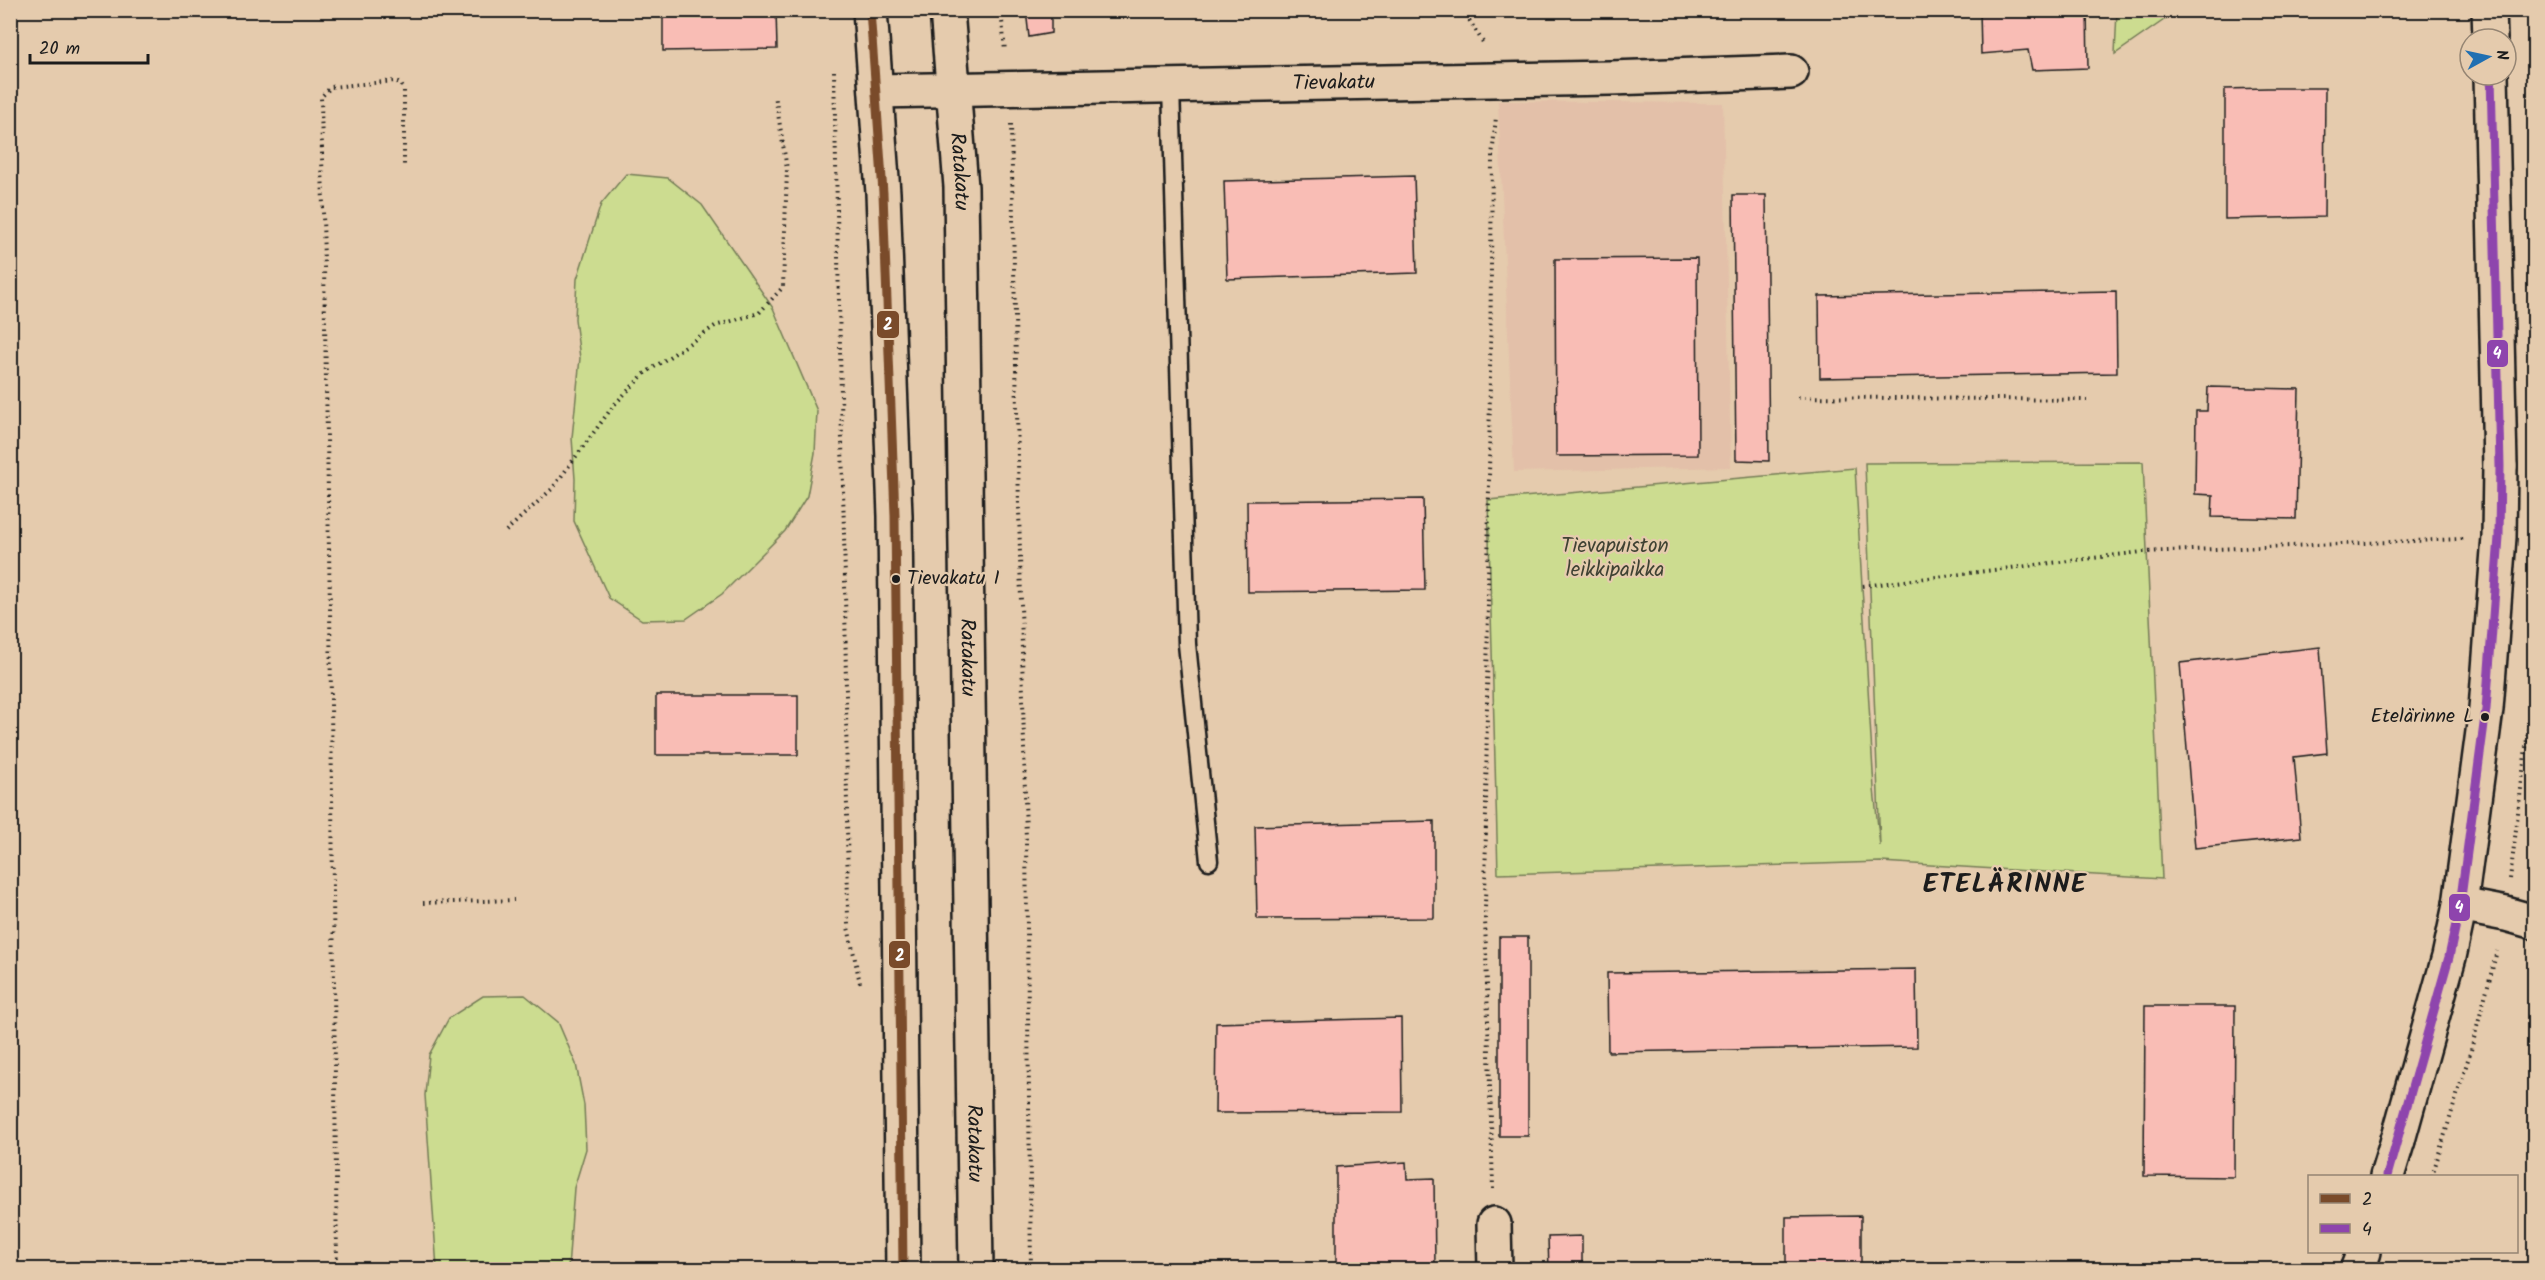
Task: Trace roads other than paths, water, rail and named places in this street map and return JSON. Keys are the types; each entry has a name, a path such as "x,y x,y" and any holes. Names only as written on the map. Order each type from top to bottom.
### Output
{"main road":[{"path":"870,10 883,193 895,516 903,1269"},
{"name":"Ratakatu","path":"947,10 961,187 976,1269"},
{"path":"2489,10 2490,27"},
{"name":"Tievakatu","path":"876,91 1791,72"},
{"path":"2387,1175 2449,957 2460,905 2487,709 2499,537 2500,466 2491,87"},
{"path":"2460,905 2535,922"},
{"path":"1494,1224 1495,1269"},
{"path":"2357,1269 2363,1253"}],"lane":[{"path":"1171,86 1187,644 1209,861"}],"place":[{"name":"Tievakatu I","path":"896,579"},
{"name":"Etelärinne L","path":"2485,717"}],"district":[{"name":"ETELÄRINNE","path":"2005,884"}],"park label":[{"name":"Tievapuiston leikkipaikka","path":"1615,558"}]}
